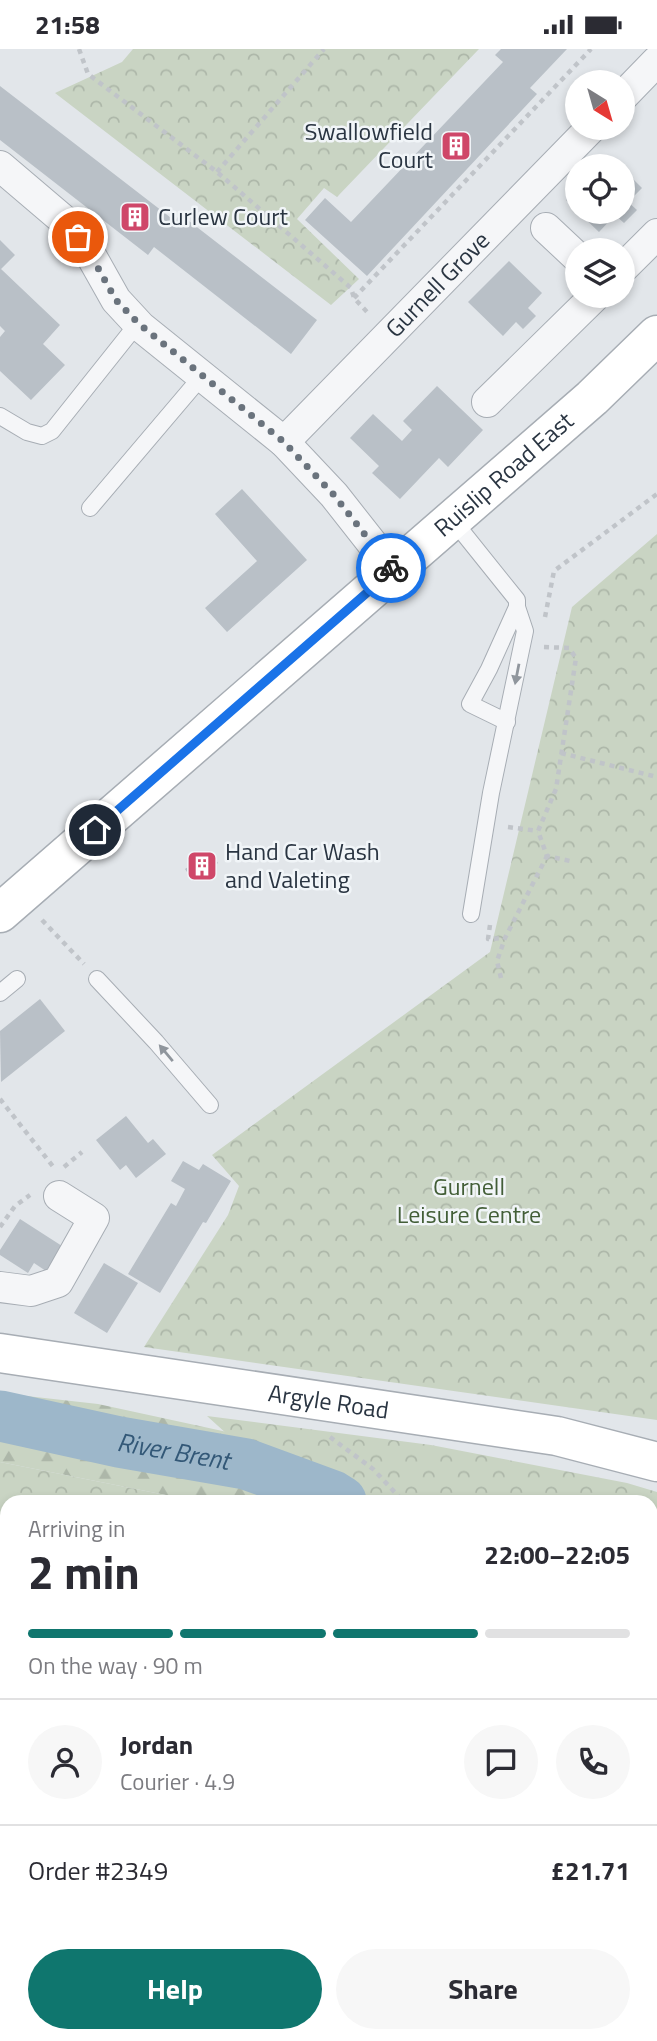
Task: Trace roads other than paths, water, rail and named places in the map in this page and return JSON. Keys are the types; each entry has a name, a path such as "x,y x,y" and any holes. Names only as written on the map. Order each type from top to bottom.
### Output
{"main road":[{"name":"Ruislip Road East","path":"18,913 393,570 592,398 657,335"},
{"name":"Argyle Road","path":"0,1353 557,1436 657,1462"}],"street":[{"path":"635,84 657,61"},
{"name":"Gurnell Grove","path":"284,442 580,140"},
{"path":"0,166 67,223 89,252 116,300 138,323 284,442 334,495 393,570"},
{"path":"545,228 565,246"},
{"path":"635,256 657,234"},
{"path":"488,402 583,308"},
{"path":"0,1287 31,1291 58,1282 94,1218 57,1182"}],"lane":[{"path":"0,416 27,432 42,436 51,431 138,323"},
{"path":"90,508 202,376"},
{"path":"452,519 517,600 525,631 491,793 471,914"},
{"path":"507,722 470,704 517,607"},
{"path":"0,993 17,979"},
{"path":"97,979 210,1105"}],"waterway":[{"name":"River Brent","path":"0,1416 119,1442 246,1464 330,1495"}],"place":[{"name":"Swallowfield Court","path":"456,146"},
{"name":"Curlew Court","path":"135,217"},
{"name":"Hand Car Wash and Valeting","path":"202,866"}],"park label":[{"name":"Gurnell Leisure Centre","path":"469,1201"}]}
